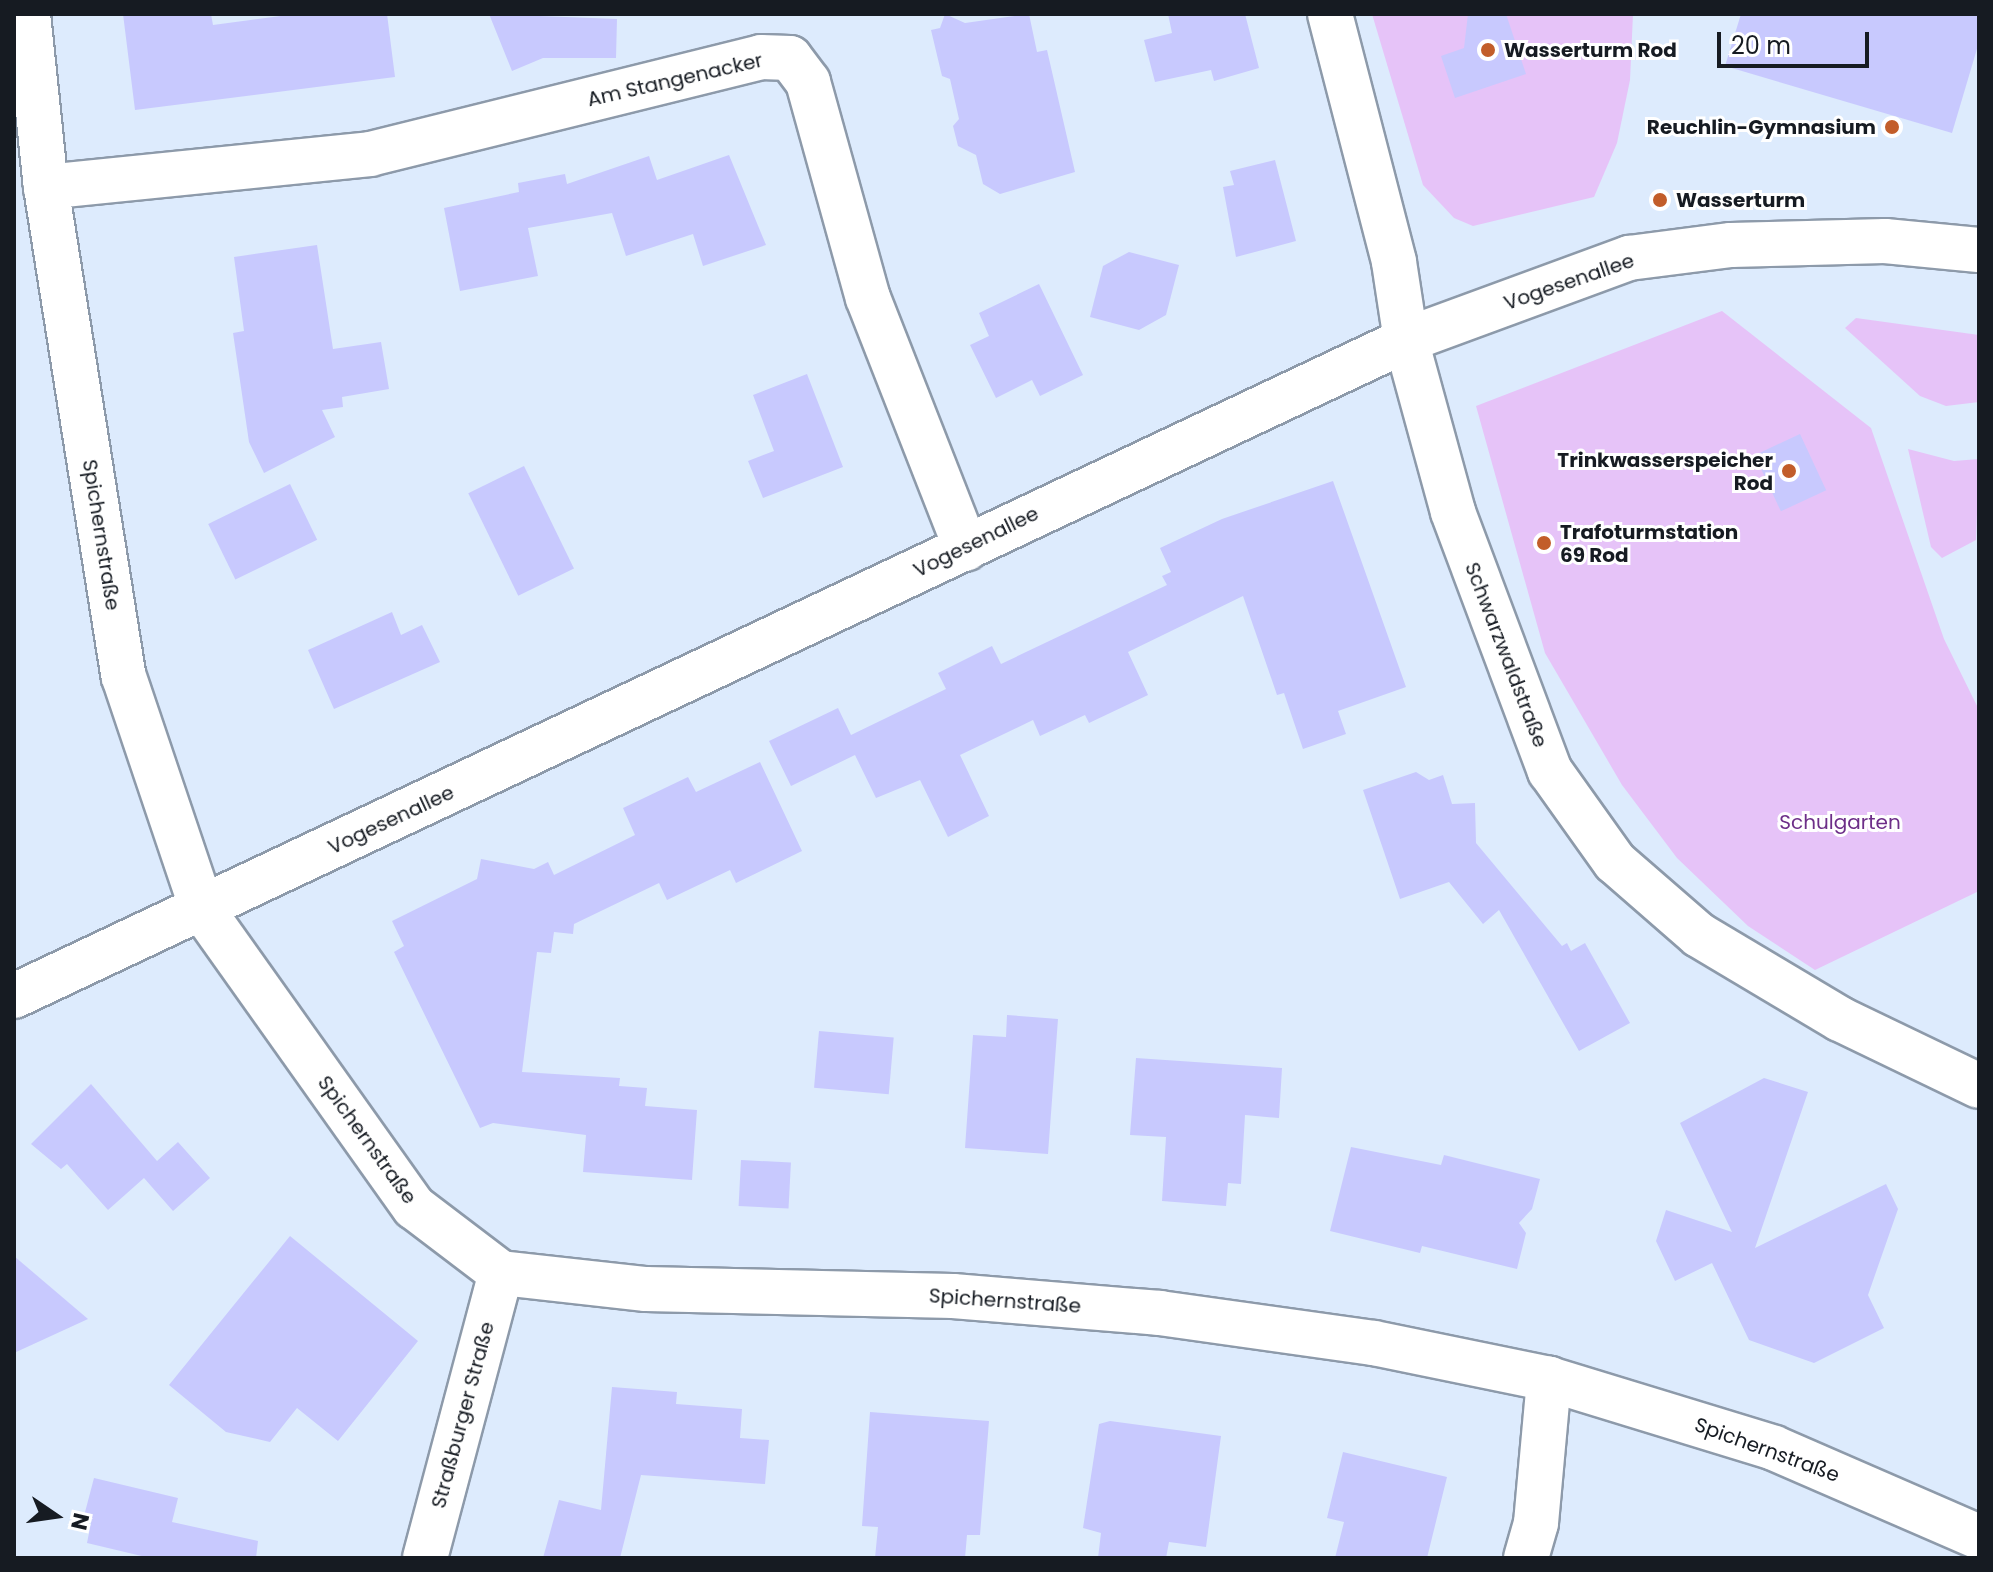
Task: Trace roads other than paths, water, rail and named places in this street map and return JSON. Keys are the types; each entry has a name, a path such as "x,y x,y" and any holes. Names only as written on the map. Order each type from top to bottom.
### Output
{"street":[{"name":"Spichernstraße","path":"28,14 46,187 124,677 202,909 414,1207 501,1273 646,1289 953,1296 1160,1313 1374,1343 1549,1379 1774,1448 1979,1537"},
{"name":"Schwarzwaldstraße","path":"1330,14 1394,262 1406,340 1453,512 1499,644 1550,771 1615,862 1699,935 1840,1019 1979,1086"},
{"name":"Am Stangenacker","path":"46,187 370,154 761,57 790,58 808,82 868,298 966,548"},
{"name":"Vogesenallee","path":"14,996 1406,340 1629,258 1731,245 1885,241 1979,250"},
{"name":"Straßburger Straße","path":"425,1558 501,1273"},
{"path":"1526,1558 1536,1523 1549,1379"}],"place":[{"name":"Wasserturm Rod","path":"1488,50"},
{"name":"Reuchlin-Gymnasium","path":"1892,127"},
{"name":"Wasserturm","path":"1660,200"},
{"name":"Trinkwasserspeicher Rod","path":"1789,471"},
{"name":"Trafoturmstation 69 Rod","path":"1544,543"}],"park label":[{"name":"Schulgarten","path":"1840,822"}]}
